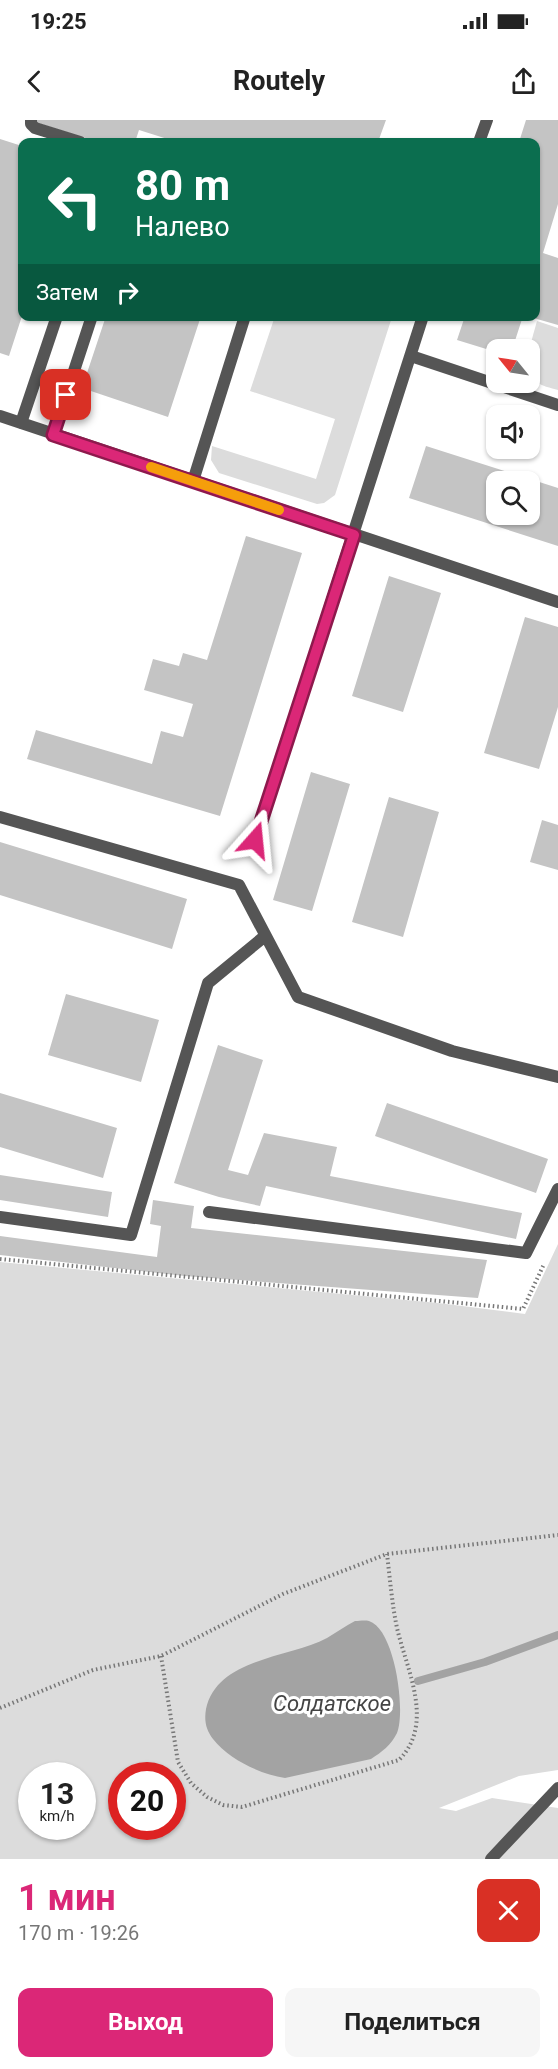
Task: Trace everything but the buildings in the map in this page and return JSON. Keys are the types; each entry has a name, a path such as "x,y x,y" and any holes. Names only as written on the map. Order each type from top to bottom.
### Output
{"lane":[{"path":"31,120 35,128 67,138"},
{"path":"480,138 487,120"},
{"path":"21,423 55,321"},
{"path":"53,435 90,321"},
{"path":"193,481 243,321"},
{"path":"255,840 422,321"},
{"path":"411,356 558,405"},
{"path":"0,416 558,602"},
{"path":"0,817 239,885 298,997 452,1050 558,1077"},
{"path":"0,1217 131,1235 208,983 265,936"},
{"path":"209,1212 526,1252 558,1189"},
{"path":"490,1859 558,1788"}],"path":[{"path":"0,1258 524,1309 544,1264 528,1249"},
{"path":"0,1708 93,1670 161,1656 283,1594 387,1554 558,1535"},
{"path":"161,1656 178,1762 191,1783 207,1797 223,1805 242,1807 399,1760 409,1750 416,1734 418,1712 397,1626 387,1554"}],"shaded area":[{"path":"273,321 391,321 335,495 324,503 317,504 219,473 211,460 212,446 316,479 335,419 250,391"},
{"path":"537,321 558,328 558,390 540,384 540,339 532,339"},
{"path":"558,1244 558,1770 519,1776 439,1808 456,1811 492,1798 558,1808 558,1859 0,1859 0,1262 438,1303 525,1314"}],"water":[{"name":"Солдатское","path":"355,1621 369,1621 378,1627 392,1654 396,1672 399,1690 399,1722 395,1737 382,1751 371,1759 285,1778 265,1773 245,1764 227,1753 213,1739 206,1725 206,1709 213,1692 224,1679 256,1662 327,1638"}],"waterway":[{"path":"418,1681 485,1662 558,1635"}],"slow traffic":[{"path":"151,467 279,510"}],"route":[{"path":"66,395 53,435 354,535 255,840"}]}
